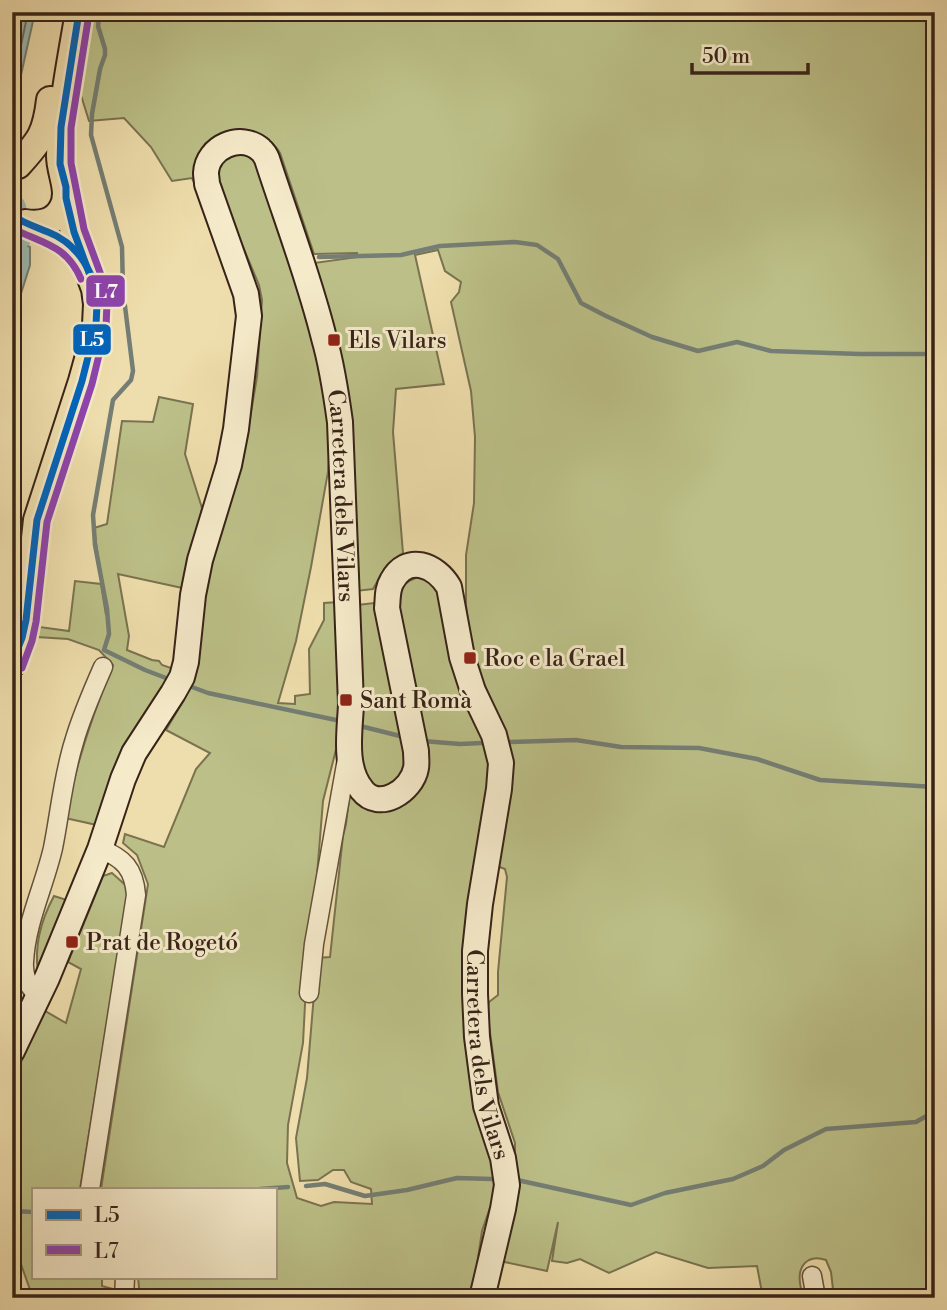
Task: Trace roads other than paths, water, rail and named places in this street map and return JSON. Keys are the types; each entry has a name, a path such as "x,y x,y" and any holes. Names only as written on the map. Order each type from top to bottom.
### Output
{"main road":[{"path":"12,664 26,620 37,520 96,325 95,289 74,232 60,164 58,96 64,12"},
{"path":"15,167 44,132 58,96 79,12"},
{"path":"15,167 27,161 48,163 56,169 64,188 62,208 55,217 36,225 16,220"},
{"path":"16,220 51,232 64,240 86,262"}],"street":[{"name":"Carretera dels Vilars","path":"12,1051 39,995 100,849 134,753 173,693 182,677 186,662 200,560 229,465 236,429 249,316 246,294 207,184 206,172 215,152 234,142 244,142 261,150 267,159 312,296 333,377 340,422 351,704 349,745 354,776 362,790 371,798 384,799 405,788 416,769 413,739 387,608 392,580 401,570 419,565 432,568 443,577 449,587 462,657 473,691 494,736 500,763 499,789 477,927 475,993 479,1060 486,1106 503,1158 507,1185 482,1298"},
{"path":"39,995 30,988 23,964 30,923 52,848 73,744 103,667"},
{"path":"309,993 314,944 349,745"},
{"path":"90,1188 136,895 133,874 128,867 121,860 100,849"},
{"path":"812,1276 816,1298"},
{"path":"124,1298 125,1278"}],"water":[{"path":"12,12 35,12 14,122 18,142 12,145"},
{"path":"24,244 30,247 30,265 12,322 12,250"}],"waterway":[{"path":"100,12 98,26 105,55 92,114 91,135 122,247 123,290 133,371 131,380 113,400 93,515 95,545 107,609 109,634 104,650 166,678"},
{"path":"12,208 19,235"},
{"path":"319,257 401,255 440,246 515,242 537,245 558,259 581,303 652,337 698,351 737,342 771,351 935,354"},
{"path":"192,687 208,693 336,720"},
{"path":"364,727 404,737"},
{"path":"510,742 576,740 621,747 699,748 757,759 820,780 935,787"},
{"path":"423,741 482,743"},
{"path":"517,1180 631,1205 665,1193 733,1179 763,1166 784,1150 826,1129 916,1122 935,1111"},
{"path":"306,1186 325,1184 365,1196 407,1190 457,1178 492,1179"},
{"path":"274,1188 288,1187"},
{"path":"12,1211 32,1212"}],"place":[{"name":"Els Vilars","path":"334,340"},
{"name":"Roc e la Grael","path":"470,658"},
{"name":"Sant Romà","path":"346,700"},
{"name":"Prat de Rogetó","path":"72,942"}]}
